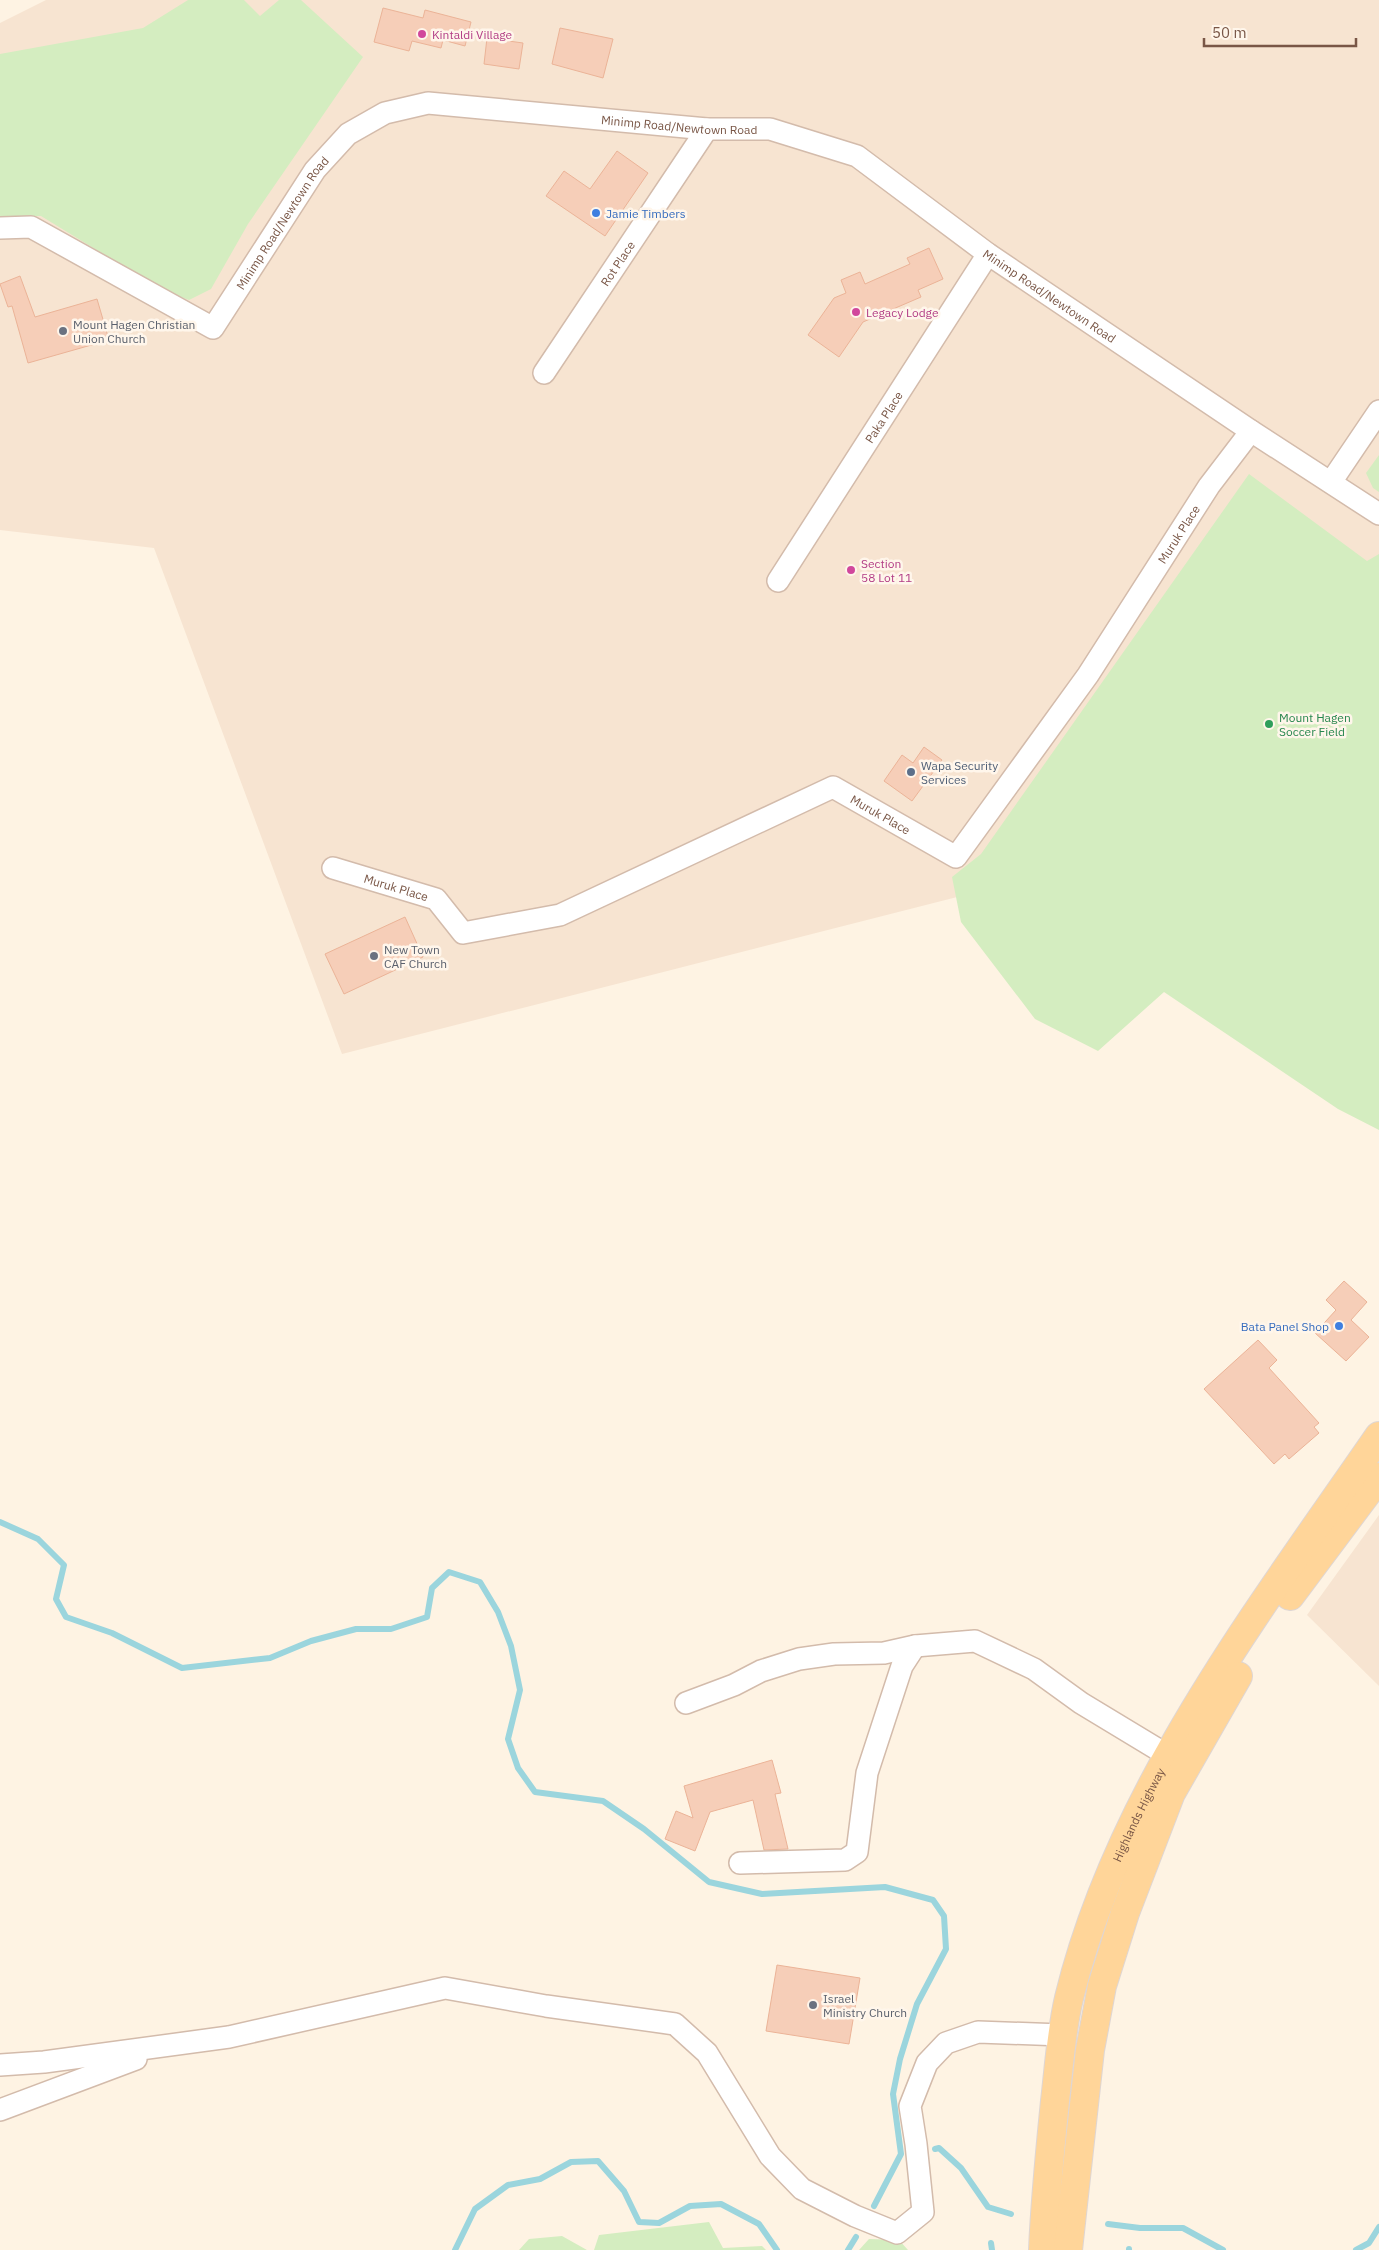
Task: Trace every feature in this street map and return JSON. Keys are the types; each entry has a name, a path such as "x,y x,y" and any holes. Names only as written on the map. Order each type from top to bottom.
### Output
{"main road":[{"name":"Highlands Highway","path":"1042,2250 1045,2201 1062,2035 1068,2000 1082,1951 1105,1885 1167,1755 1250,1623 1379,1436"},
{"name":"Highlands Highway","path":"1068,2250 1090,2050 1102,1986 1125,1913 1171,1792 1263,1633 1379,1477"}],"street":[{"name":"Minimp Road/Newtown Road","path":"0,228 31,227 213,328 315,170 348,134 385,113 428,103 707,128 770,129 857,156 988,254 1251,431 1379,514"},
{"name":"Rot Place","path":"544,373 707,128"},
{"name":"Paka Place","path":"778,581 988,254"},
{"path":"1331,482 1379,411"},
{"name":"Muruk Place","path":"333,868 436,899 463,933 560,915 833,787 956,857 1088,674 1209,486 1251,431"},
{"path":"686,1703 761,1671 799,1659 834,1654 884,1653 915,1646 975,1641 1034,1669 1081,1703 1167,1755"},
{"path":"740,1863 845,1860 857,1852 867,1773 902,1666 915,1646"},
{"path":"0,2065 229,2037 445,1988 546,2006 674,2024 707,2053 770,2156 802,2189 855,2216 897,2233 923,2212 910,2106 927,2063 946,2044 978,2032 1062,2035"},
{"path":"0,2110 112,2066 194,2042"}],"shaded area":[{"path":"46,0 1379,0 1379,1060 965,895 342,1054 154,548 0,530 0,23"},
{"path":"1379,1515 1379,1686 1307,1615"}],"green space":[{"path":"188,0 244,0 260,16 279,0 301,0 363,57 248,224 211,289 189,300 162,290 41,216 0,216 0,54 143,28"},
{"path":"1379,455 1379,492 1373,488 1366,473"},
{"path":"1249,474 1367,561 1379,554 1379,1130 1338,1109 1164,992 1098,1051 1035,1019 961,922 952,877 981,854"},
{"path":"709,2222 723,2248 762,2246 766,2250 594,2250 599,2235"},
{"path":"562,2236 587,2250 519,2250 529,2239"},
{"path":"869,2239 899,2240 908,2250 859,2250"}],"building":[{"name":"Kintaldi Village","path":"383,8 423,18 425,10 471,22 465,46 443,40 441,48 412,41 409,51 374,42"},
{"path":"560,28 613,39 603,78 552,64"},
{"path":"487,38 523,43 519,69 484,64"},
{"name":"Jamie Timbers","path":"617,151 648,173 605,236 546,196 564,171 590,189"},
{"name":"Legacy Lodge","path":"929,248 943,279 918,290 921,297 863,322 839,357 808,335 834,298 846,293 841,280 860,272 865,284 910,264 907,258"},
{"name":"Mount Hagen Christian Union Church","path":"20,276 35,317 97,299 109,340 28,363 12,306 8,307 0,284"},
{"name":"Wapa Security Services","path":"924,747 942,760 912,801 884,781 902,755 913,763"},
{"name":"New Town CAF Church","path":"405,917 423,957 344,994 325,954"},
{"name":"Bata Panel Shop","path":"1344,1281 1367,1302 1351,1320 1369,1337 1346,1361 1315,1333 1336,1310 1326,1300"},
{"path":"1258,1340 1277,1360 1269,1368 1319,1423 1314,1427 1319,1433 1289,1459 1285,1454 1274,1464 1204,1389"},
{"path":"772,1760 781,1793 775,1794 788,1849 764,1850 753,1800 710,1812 695,1851 665,1839 676,1811 693,1818 684,1786"},
{"name":"Israel Ministry Church","path":"777,1965 860,1978 849,2044 766,2031"}],"waterway":[{"path":"0,1522 38,1539 64,1565 56,1599 66,1617 112,1633 182,1668 270,1658 311,1641 356,1629 391,1629 427,1617 432,1588 449,1572 480,1582 498,1612 511,1646 520,1690 508,1739 518,1768 535,1792 603,1801 644,1829 709,1882 762,1894 885,1887 933,1900 944,1916 946,1949 917,2004 900,2059 893,2094 901,2154 874,2206"},
{"path":"935,2149 939,2148 961,2168 988,2207 1011,2214"},
{"path":"455,2250 475,2209 508,2185 540,2179 571,2162 598,2161 624,2191 639,2222 659,2223 690,2206 721,2204 759,2224 777,2250"},
{"path":"1108,2224 1140,2228 1183,2228 1223,2250"},
{"path":"1356,2250 1369,2243 1379,2227"},
{"path":"848,2250 856,2237"},
{"path":"991,2243 992,2250"}],"place":[{"name":"Kintaldi Village","path":"422,34"},
{"name":"Jamie Timbers","path":"596,213"},
{"name":"Legacy Lodge","path":"856,312"},
{"name":"Mount Hagen Christian Union Church","path":"63,331"},
{"name":"Section 58 Lot 11","path":"851,570"},
{"name":"Mount Hagen Soccer Field","path":"1269,724"},
{"name":"Wapa Security Services","path":"911,772"},
{"name":"New Town CAF Church","path":"374,956"},
{"name":"Bata Panel Shop","path":"1339,1326"},
{"name":"Israel Ministry Church","path":"813,2005"}]}
